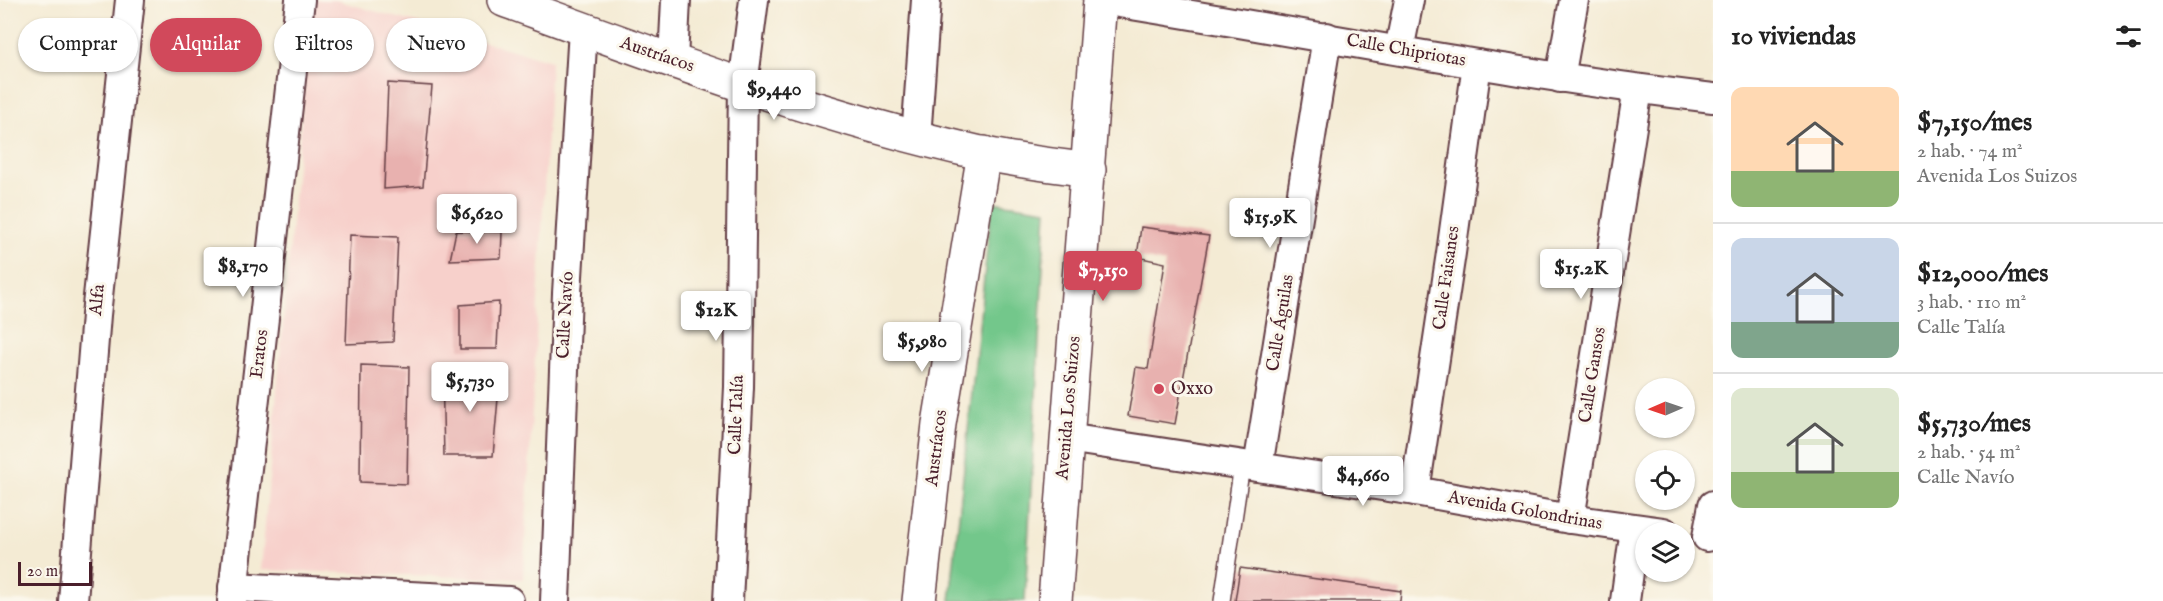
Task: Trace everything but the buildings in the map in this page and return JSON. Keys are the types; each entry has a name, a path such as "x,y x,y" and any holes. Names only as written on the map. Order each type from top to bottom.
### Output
{"street":[{"name":"Alfa","path":"73,601 96,315 130,0"},
{"name":"Eratos","path":"232,594 300,0"},
{"name":"Austríacos","path":"504,0 743,85 916,138 984,153 1089,170"},
{"path":"673,60 676,0"},
{"name":"Calle Talía","path":"728,601 739,387 743,85 754,0"},
{"path":"916,138 926,0"},
{"name":"Calle Chipriotas","path":"1100,0 1249,12 1327,37 1560,78 1713,98"},
{"name":"Avenida Los Suizos","path":"1055,601 1100,0"},
{"path":"1399,50 1409,0"},
{"path":"1560,78 1574,0"},
{"name":"Calle Navío","path":"555,601 567,293 583,29"},
{"name":"Calle Águilas","path":"1250,466 1327,37"},
{"name":"Calle Faisanes","path":"1415,491 1451,253 1476,64"},
{"name":"Calle Gansos","path":"1570,519 1638,89"},
{"name":"Austríacos","path":"919,601 939,424 984,153"},
{"name":"Avenida Golondrinas","path":"1067,438 1415,491 1635,530"},
{"path":"1702,537 1713,505"},
{"path":"1625,601 1635,530"},
{"path":"232,594 509,601"}],"lane":[{"path":"1222,601 1250,466"}],"shaded area":[{"path":"312,0 335,0 399,18 386,18 386,72 487,72 487,43 551,61 523,579 261,570 306,72 374,72 374,18 310,18"}],"green space":[{"path":"992,202 1046,210 1025,601 950,601"}],"place":[{"name":"Oxxo","path":"1159,389"}]}
